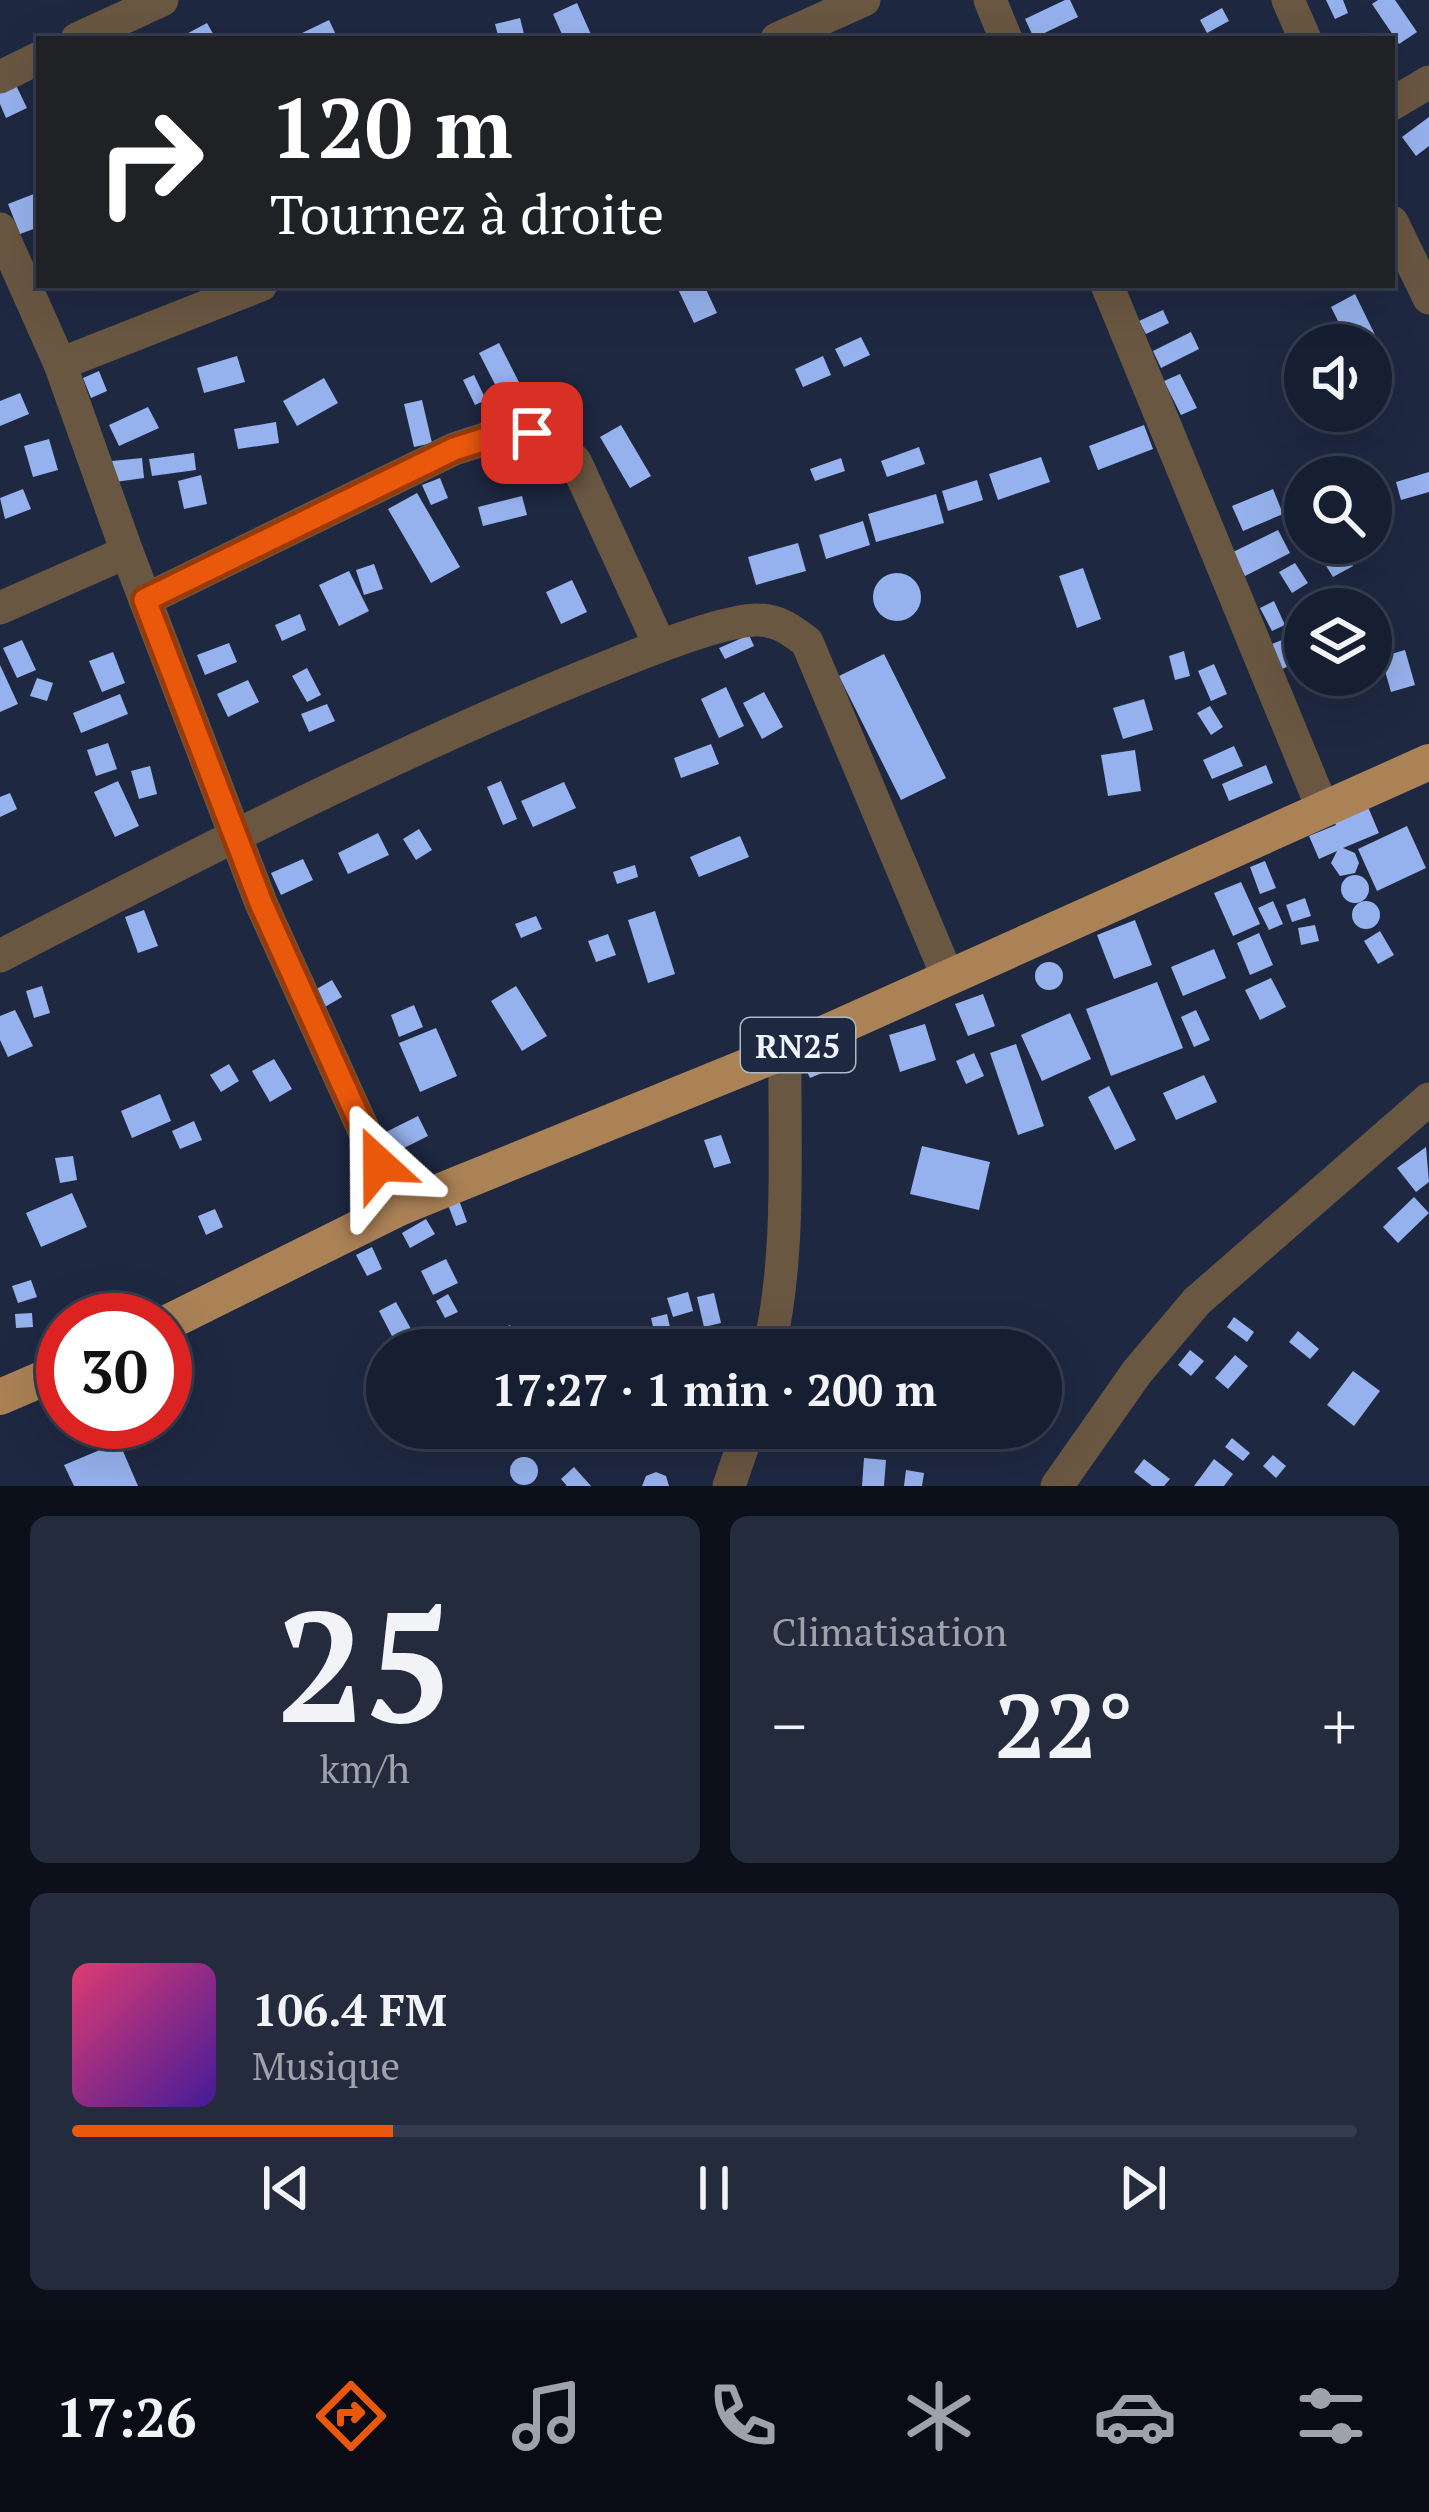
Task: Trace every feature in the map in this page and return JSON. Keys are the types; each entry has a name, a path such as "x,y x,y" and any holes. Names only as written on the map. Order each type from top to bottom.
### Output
{"main road":[{"name":"RN25","path":"192,1311 399,1208 785,1051 1429,762"},
{"path":"0,1397 36,1382"}],"street":[{"path":"83,36 162,0"},
{"path":"784,36 863,0"},
{"path":"990,0 1005,36"},
{"path":"1288,0 1304,36"},
{"path":"0,77 36,59"},
{"path":"1395,102 1429,82"},
{"path":"1395,228 1429,298"},
{"path":"0,229 60,364 261,903 399,1208"},
{"path":"60,364 253,288"},
{"path":"1108,288 1322,807"},
{"path":"145,600 454,449 492,437 532,433 575,460 660,646"},
{"path":"0,608 127,552"},
{"path":"0,956 237,833 551,689 660,646 755,619 784,625 807,642 947,975"},
{"path":"771,1329 783,1229 785,1051"},
{"path":"1057,1486 1137,1372 1197,1301 1429,1099"},
{"path":"729,1486 742,1449"}],"building":[{"path":"1065,0 1070,0 1078,17 1038,36 1033,36 1025,19"},
{"path":"1326,0 1343,0 1348,13 1335,19"},
{"path":"1395,0 1417,32 1399,44 1372,4"},
{"path":"577,3 592,36 563,36 553,14"},
{"path":"1222,8 1229,21 1207,33 1200,20"},
{"path":"520,18 524,34 498,36 495,24"},
{"path":"329,20 337,36 301,36"},
{"path":"207,23 214,36 183,36"},
{"path":"14,81 27,108 6,118 0,88"},
{"path":"1429,117 1429,146 1416,156 1402,137"},
{"path":"36,193 36,228 20,234 8,204"},
{"path":"677,288 705,288 717,313 694,323"},
{"path":"1355,294 1370,324 1340,324 1331,307"},
{"path":"1163,310 1169,323 1146,334 1139,321"},
{"path":"1191,332 1199,349 1161,368 1153,351"},
{"path":"861,337 870,355 844,367 835,349"},
{"path":"499,343 523,390 503,400 479,353"},
{"path":"237,356 245,382 204,393 197,368"},
{"path":"823,356 831,375 803,387 795,369"},
{"path":"99,371 107,391 91,398 83,378"},
{"path":"1180,374 1197,408 1181,415 1164,381"},
{"path":"474,375 486,400 475,405 463,380"},
{"path":"324,378 338,403 297,426 283,401"},
{"path":"20,393 29,414 0,426 0,401"},
{"path":"422,400 432,443 414,447 404,404"},
{"path":"148,407 159,428 119,446 109,425"},
{"path":"276,422 279,443 238,449 234,429"},
{"path":"621,425 651,476 630,488 600,437"},
{"path":"1144,425 1153,449 1098,470 1089,446"},
{"path":"49,439 58,470 33,477 24,446"},
{"path":"919,447 925,464 887,477 881,461"},
{"path":"194,453 196,470 152,476 149,459"},
{"path":"1041,457 1050,482 998,500 989,474"},
{"path":"142,458 144,478 115,482 112,461"},
{"path":"841,458 845,471 815,481 810,469"},
{"path":"1429,472 1429,492 1401,500 1396,482"},
{"path":"201,475 207,504 184,509 178,481"},
{"path":"440,478 448,498 431,505 422,485"},
{"path":"977,480 983,500 948,511 942,491"},
{"path":"23,489 31,509 5,519 0,498"},
{"path":"1273,489 1283,514 1243,531 1232,506"},
{"path":"417,493 460,567 431,583 388,509"},
{"path":"936,494 944,523 876,542 868,514"},
{"path":"522,496 527,515 483,526 478,507"},
{"path":"863,521 870,545 826,559 819,535"},
{"path":"1278,530 1284,542 1284,556 1245,576 1233,552"},
{"path":"798,543 806,571 756,585 748,557"},
{"path":"374,564 383,589 364,595 356,570"},
{"path":"1296,564 1308,583 1289,588 1279,572"},
{"path":"1325,564 1352,564 1353,566 1333,577"},
{"path":"1083,568 1101,619 1077,628 1059,576"},
{"path":"349,571 369,611 339,626 319,585"},
{"path":"897,573 914,580 921,597 914,614 897,621 880,614 873,597 880,580"},
{"path":"572,580 587,612 561,624 546,592"},
{"path":"1274,601 1284,625 1272,631 1260,608"},
{"path":"300,614 306,630 282,641 275,625"},
{"path":"749,635 754,646 725,659 719,648"},
{"path":"22,640 36,670 17,678 3,648"},
{"path":"1282,640 1284,668 1277,671 1267,646"},
{"path":"229,643 237,662 205,675 197,655"},
{"path":"1405,650 1415,685 1392,692 1392,654"},
{"path":"1184,651 1190,676 1175,680 1169,656"},
{"path":"113,652 125,683 102,692 89,661"},
{"path":"884,654 946,778 901,800 839,676"},
{"path":"1214,664 1227,694 1211,701 1198,671"},
{"path":"0,665 18,704 0,712"},
{"path":"307,668 321,695 307,702 292,676"},
{"path":"37,678 53,683 47,701 30,696"},
{"path":"248,680 259,702 228,717 217,694"},
{"path":"726,687 744,726 719,738 701,699"},
{"path":"764,692 783,727 762,739 743,703"},
{"path":"120,694 128,714 81,733 73,713"},
{"path":"1144,699 1153,730 1123,739 1113,708"},
{"path":"327,704 335,721 309,732 301,714"},
{"path":"1210,706 1223,727 1211,735 1197,713"},
{"path":"108,743 117,769 96,776 87,750"},
{"path":"711,744 719,764 681,778 674,758"},
{"path":"1234,746 1243,766 1212,779 1203,760"},
{"path":"1135,750 1141,791 1108,796 1101,755"},
{"path":"1266,765 1273,783 1229,801 1222,784"},
{"path":"150,766 157,794 139,799 131,771"},
{"path":"118,781 139,826 115,837 94,792"},
{"path":"501,781 517,819 503,825 487,787"},
{"path":"564,782 576,808 533,827 521,801"},
{"path":"10,793 17,809 0,817 0,797"},
{"path":"1363,795 1379,833 1343,848 1355,853 1359,863 1355,873 1340,876 1331,863 1337,851 1319,859 1309,836 1336,825 1329,809"},
{"path":"1407,826 1426,868 1377,891 1358,849"},
{"path":"419,829 432,850 416,860 403,839"},
{"path":"378,833 389,855 348,874 338,853"},
{"path":"740,836 749,857 699,877 690,857"},
{"path":"303,859 313,880 281,895 271,873"},
{"path":"1265,861 1276,888 1260,894 1250,867"},
{"path":"635,865 638,877 617,884 613,872"},
{"path":"1355,875 1365,879 1369,889 1365,899 1355,903 1345,899 1341,889 1345,879"},
{"path":"1241,882 1260,924 1233,936 1214,893"},
{"path":"1305,898 1311,916 1292,922 1286,905"},
{"path":"1273,901 1283,924 1269,930 1258,908"},
{"path":"1366,901 1376,905 1380,915 1376,925 1366,929 1356,925 1352,915 1356,905"},
{"path":"144,910 158,946 138,953 125,917"},
{"path":"655,911 675,974 648,983 628,920"},
{"path":"536,916 542,929 521,938 515,924"},
{"path":"1135,920 1152,965 1114,979 1097,935"},
{"path":"1315,925 1319,941 1301,945 1298,928"},
{"path":"1380,931 1394,955 1378,964 1364,941"},
{"path":"1259,933 1273,965 1250,975 1237,943"},
{"path":"608,934 616,955 596,962 588,941"},
{"path":"1214,949 1226,978 1183,996 1171,967"},
{"path":"1049,962 1059,966 1063,976 1059,986 1049,990 1039,986 1035,976 1039,966"},
{"path":"1271,978 1286,1007 1260,1020 1245,990"},
{"path":"332,980 342,997 318,1011 308,994"},
{"path":"1157,982 1183,1048 1111,1076 1086,1009"},
{"path":"42,986 50,1013 34,1018 26,991"},
{"path":"516,986 547,1036 522,1051 491,1001"},
{"path":"983,994 995,1026 968,1036 955,1004"},
{"path":"414,1005 423,1027 399,1037 391,1015"},
{"path":"15,1010 33,1046 8,1057 0,1040 0,1016"},
{"path":"1196,1010 1210,1040 1194,1047 1181,1017"},
{"path":"1070,1013 1091,1059 1042,1081 1021,1035"},
{"path":"925,1024 936,1060 900,1072 889,1035"},
{"path":"436,1028 457,1076 420,1092 399,1043"},
{"path":"1016,1044 1044,1126 1018,1135 990,1053"},
{"path":"825,1046 834,1068 810,1078 800,1056"},
{"path":"974,1053 984,1076 966,1084 956,1061"},
{"path":"274,1059 292,1089 270,1102 252,1071"},
{"path":"229,1064 239,1081 221,1092 210,1075"},
{"path":"1204,1075 1217,1102 1176,1120 1163,1093"},
{"path":"1109,1086 1136,1140 1115,1150 1088,1097"},
{"path":"160,1094 171,1121 132,1138 121,1111"},
{"path":"418,1116 428,1136 394,1153 384,1133"},
{"path":"194,1121 202,1140 180,1149 172,1131"},
{"path":"721,1135 731,1163 714,1168 704,1140"},
{"path":"922,1146 990,1162 979,1210 910,1194"},
{"path":"1426,1147 1429,1182 1416,1192 1397,1168"},
{"path":"73,1156 77,1180 60,1183 55,1158"},
{"path":"72,1193 87,1227 41,1247 26,1213"},
{"path":"1414,1197 1429,1213 1398,1243 1383,1227"},
{"path":"459,1200 467,1222 456,1226 448,1205"},
{"path":"215,1209 223,1227 206,1235 198,1216"},
{"path":"426,1219 435,1234 410,1248 402,1233"},
{"path":"372,1247 382,1269 367,1276 356,1255"},
{"path":"446,1259 458,1283 433,1295 421,1271"},
{"path":"31,1280 36,1297 18,1303 12,1286"},
{"path":"688,1292 693,1311 673,1317 667,1298"},
{"path":"714,1293 721,1323 704,1327 697,1297"},
{"path":"448,1294 458,1312 445,1318 436,1301"},
{"path":"396,1302 411,1329 388,1329 379,1311"},
{"path":"32,1313 33,1327 16,1328 15,1314"},
{"path":"667,1314 670,1329 654,1329 651,1318"},
{"path":"1234,1317 1254,1332 1247,1342 1227,1327"},
{"path":"1298,1331 1319,1349 1310,1359 1289,1342"},
{"path":"1190,1350 1204,1361 1191,1376 1178,1365"},
{"path":"1235,1355 1248,1366 1228,1389 1215,1378"},
{"path":"1353,1371 1380,1391 1354,1426 1327,1405"},
{"path":"1232,1438 1250,1453 1243,1461 1225,1447"},
{"path":"102,1449 122,1449 138,1486 74,1486 64,1465"},
{"path":"1273,1455 1286,1466 1276,1478 1263,1466"},
{"path":"524,1457 534,1461 538,1471 534,1481 524,1485 514,1481 510,1471 514,1461"},
{"path":"864,1458 886,1460 884,1486 862,1486"},
{"path":"1144,1459 1170,1479 1164,1486 1152,1486 1134,1472"},
{"path":"1214,1459 1233,1474 1224,1486 1194,1486"},
{"path":"574,1467 591,1486 567,1486 561,1479"},
{"path":"906,1470 924,1473 922,1486 904,1486"},
{"path":"656,1472 666,1476 669,1486 642,1486 646,1476"}],"route":[{"path":"379,1164 261,903 145,600 454,449 492,437 532,433"}]}
